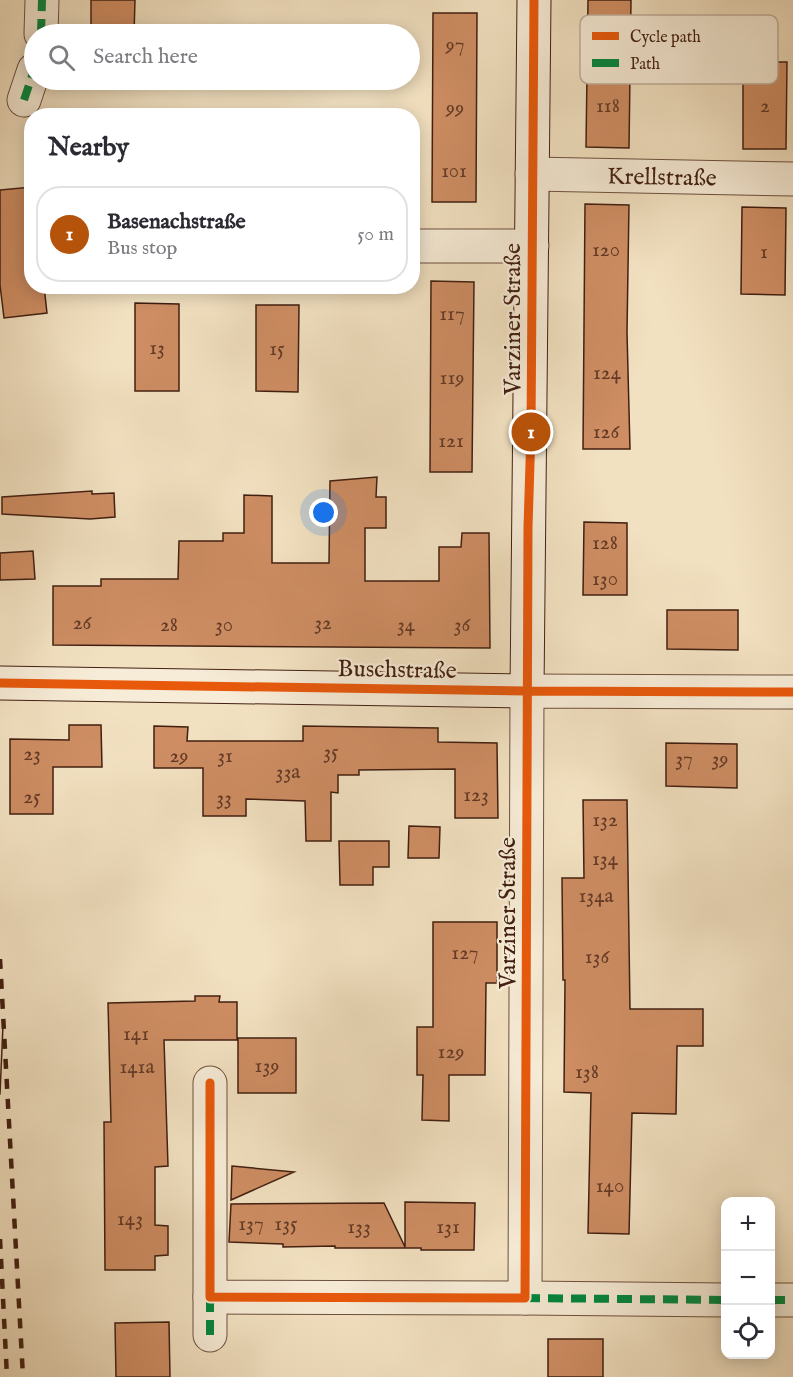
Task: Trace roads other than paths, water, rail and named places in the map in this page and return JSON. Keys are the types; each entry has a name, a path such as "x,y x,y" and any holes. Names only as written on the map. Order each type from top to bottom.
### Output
{"street":[{"path":"41,24 42,0"},
{"name":"Varziner Straße","path":"525,1298 527,691 534,0"},
{"name":"Krellstraße","path":"532,174 793,179"},
{"path":"420,246 532,246"},
{"name":"Buschstraße","path":"0,683 527,691 793,692"},
{"path":"210,1083 210,1335"},
{"path":"210,1297 721,1300"},
{"path":"775,1300 793,1300"}],"tram line":[{"path":"0,1094 3,1025"}],"railway":[{"path":"0,959 23,1377"},
{"path":"0,1239 7,1377"}],"place":[{"name":"Basenachstraße","path":"531,432"}]}
